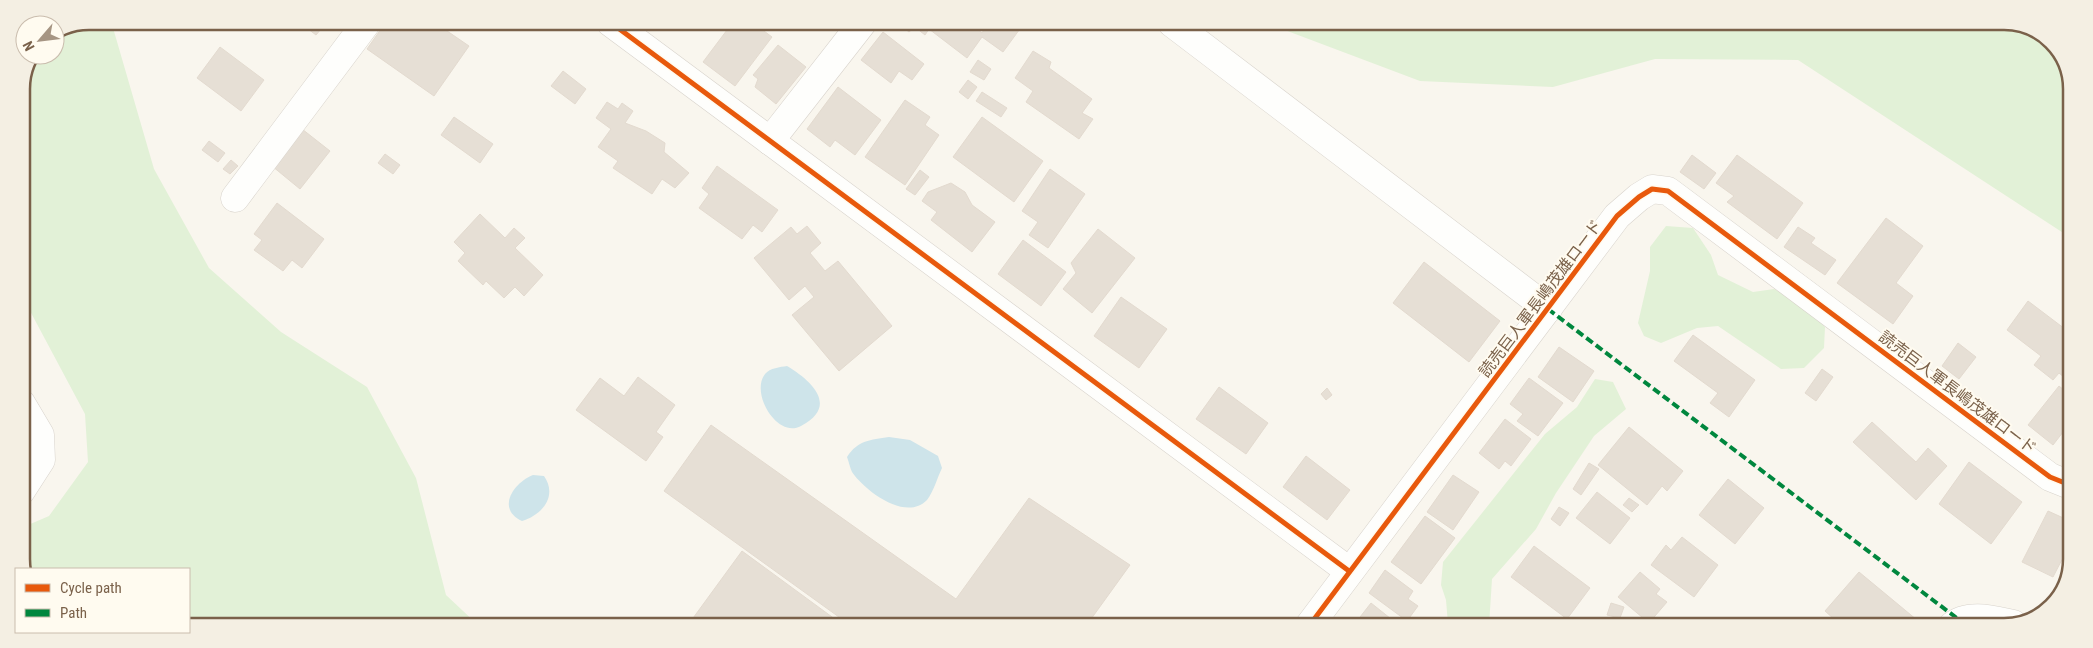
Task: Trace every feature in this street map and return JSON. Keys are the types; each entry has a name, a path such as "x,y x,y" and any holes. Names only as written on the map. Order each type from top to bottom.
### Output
{"street":[{"path":"235,198 362,30"},
{"path":"621,30 1349,572"},
{"path":"770,141 858,30"},
{"path":"1181,30 1548,309"},
{"name":"読売巨人軍長嶋茂雄ロード","path":"1315,618 1618,216 1639,197 1652,189 1668,191 2050,477 2063,482"},
{"path":"30,418 40,435 41,460 30,477"}],"green space":[{"path":"114,30 154,169 209,268 281,332 367,387 416,478 446,595 471,618 190,618 190,568 31,568 30,524 49,516 88,462 85,414 30,311 30,89 34,66 65,65 66,34 77,31"},
{"path":"1285,30 2004,30 2019,32 2037,40 2048,50 2059,66 2062,77 2063,233 1798,60 1655,59 1553,87 1420,81"},
{"path":"1666,226 1693,228 1711,255 1718,275 1753,292 1774,289 1800,302 1825,327 1824,348 1804,368 1781,369 1718,326 1697,328 1661,343 1644,336 1638,323 1650,271 1650,247"},
{"path":"1595,379 1613,382 1626,409 1594,436 1556,493 1536,529 1492,579 1490,618 1448,618 1446,600 1441,585 1443,562 1545,434 1577,407"}],"water":[{"path":"787,366 812,386 818,394 820,402 818,410 812,418 801,426 792,428 783,426 768,412 761,392 761,382 767,372 778,367"},
{"path":"889,437 910,440 938,456 942,468 934,489 927,500 918,506 908,508 886,501 858,480 851,470 847,457 851,451 865,442"},
{"path":"533,475 544,476 548,483 548,497 546,504 536,514 522,521 514,516 510,510 510,496 519,484"}],"building":[{"path":"309,30 320,30 316,35"},
{"path":"380,30 446,30 469,46 434,96 367,49"},
{"path":"727,30 763,30 772,37 735,86 703,62"},
{"path":"919,30 928,30 925,35"},
{"path":"930,30 978,30 982,33 984,30 1019,30 1003,52 982,37 967,58"},
{"path":"883,32 924,64 912,80 899,71 891,83 861,60"},
{"path":"778,45 806,67 776,104 755,87 758,79 753,75"},
{"path":"220,47 264,80 241,111 197,78"},
{"path":"1033,51 1051,62 1049,68 1092,99 1082,113 1093,119 1079,139 1026,102 1033,91 1015,78"},
{"path":"978,60 991,69 984,80 970,72"},
{"path":"563,71 586,89 575,104 551,86"},
{"path":"968,80 977,87 968,99 959,92"},
{"path":"838,87 881,120 855,155 835,140 830,147 807,129"},
{"path":"982,92 1007,108 1001,117 976,101"},
{"path":"905,100 930,117 925,125 939,135 905,185 865,157"},
{"path":"607,102 618,109 622,103 633,111 625,123 646,131 665,143 664,152 689,173 675,188 662,179 652,194 613,168 618,161 598,147 611,129 596,118"},
{"path":"454,117 493,144 480,163 441,135"},
{"path":"982,117 1043,161 1014,202 953,157"},
{"path":"302,129 330,151 300,189 272,166"},
{"path":"209,141 225,153 218,162 202,150"},
{"path":"385,154 400,165 393,174 378,163"},
{"path":"1692,155 1716,173 1704,189 1680,172"},
{"path":"1737,155 1803,203 1777,239 1727,202 1734,196 1716,183"},
{"path":"231,160 238,166 230,174 223,169"},
{"path":"717,166 778,210 762,232 753,225 742,239 699,208 709,194 702,188"},
{"path":"1050,169 1085,194 1048,248 1029,235 1038,222 1022,211"},
{"path":"920,170 929,177 915,195 906,189"},
{"path":"951,183 965,192 972,205 995,222 972,252 931,220 937,212 922,201 928,192"},
{"path":"277,203 324,239 302,268 292,260 283,271 254,250 262,240 254,234"},
{"path":"480,214 505,238 514,228 525,238 515,248 543,275 524,296 515,287 504,298 486,281 483,285 458,261 465,253 454,242"},
{"path":"1886,218 1923,246 1896,283 1913,296 1893,324 1837,283"},
{"path":"807,226 821,243 810,253 825,271 838,261 892,326 839,371 792,315 814,297 805,286 789,300 754,258 791,227 797,234"},
{"path":"1798,227 1815,238 1811,243 1836,260 1825,275 1784,247"},
{"path":"1098,229 1135,258 1092,313 1063,289 1076,273 1071,263"},
{"path":"1023,240 1066,272 1041,306 998,274"},
{"path":"1424,262 1500,321 1469,362 1393,303"},
{"path":"1121,297 1167,329 1139,368 1094,336"},
{"path":"2028,301 2063,327 2063,376 2059,373 2053,380 2034,365 2041,356 2007,330"},
{"path":"1693,335 1755,380 1729,417 1710,403 1718,393 1674,361"},
{"path":"1958,343 1976,357 1959,379 1942,366"},
{"path":"1559,347 1594,371 1573,402 1538,377"},
{"path":"1822,369 1833,377 1816,401 1805,393"},
{"path":"638,377 675,405 656,432 663,437 646,461 576,410 600,378 624,396"},
{"path":"1529,378 1563,403 1538,436 1517,421 1523,414 1510,404"},
{"path":"2059,386 2063,389 2063,432 2053,445 2028,425"},
{"path":"1219,387 1268,423 1246,454 1196,419"},
{"path":"1327,388 1332,395 1326,400 1321,394"},
{"path":"1505,419 1531,439 1511,466 1505,461 1499,469 1479,453"},
{"path":"1872,422 1916,462 1928,448 1947,466 1916,500 1853,442"},
{"path":"711,425 956,599 1029,498 1130,565 1092,618 840,618 664,491"},
{"path":"1629,427 1683,471 1667,491 1662,486 1647,505 1598,465"},
{"path":"1306,456 1350,490 1327,520 1283,487"},
{"path":"1969,462 2022,502 1991,544 1939,504"},
{"path":"1589,463 1599,469 1581,495 1573,489"},
{"path":"1453,475 1479,492 1453,530 1427,512"},
{"path":"1728,479 1764,508 1735,544 1699,515"},
{"path":"1597,492 1630,518 1610,544 1576,518"},
{"path":"1629,498 1639,505 1632,512 1623,505"},
{"path":"1559,507 1569,513 1560,526 1551,519"},
{"path":"2048,511 2063,518 2063,558 2053,577 2022,562"},
{"path":"1425,516 1455,538 1421,584 1391,562"},
{"path":"1682,537 1718,565 1694,597 1651,565 1666,545 1671,550"},
{"path":"1534,546 1590,588 1568,618 1566,618 1511,577"},
{"path":"742,551 833,618 693,618"},
{"path":"1385,570 1413,591 1408,599 1418,606 1409,618 1403,618 1369,593"},
{"path":"1640,572 1660,589 1656,594 1667,602 1653,618 1643,618 1618,597"},
{"path":"1859,572 1915,618 1833,618 1825,611"},
{"path":"1371,603 1390,618 1359,618"},
{"path":"1611,603 1624,607 1620,618 1607,615"}],"marked path":[{"path":"1548,309 1957,618"}],"cycle path":[{"path":"621,30 1349,571"},
{"path":"1315,618 1617,216 1639,197 1652,189 1668,191 2050,477 2063,482"}]}
